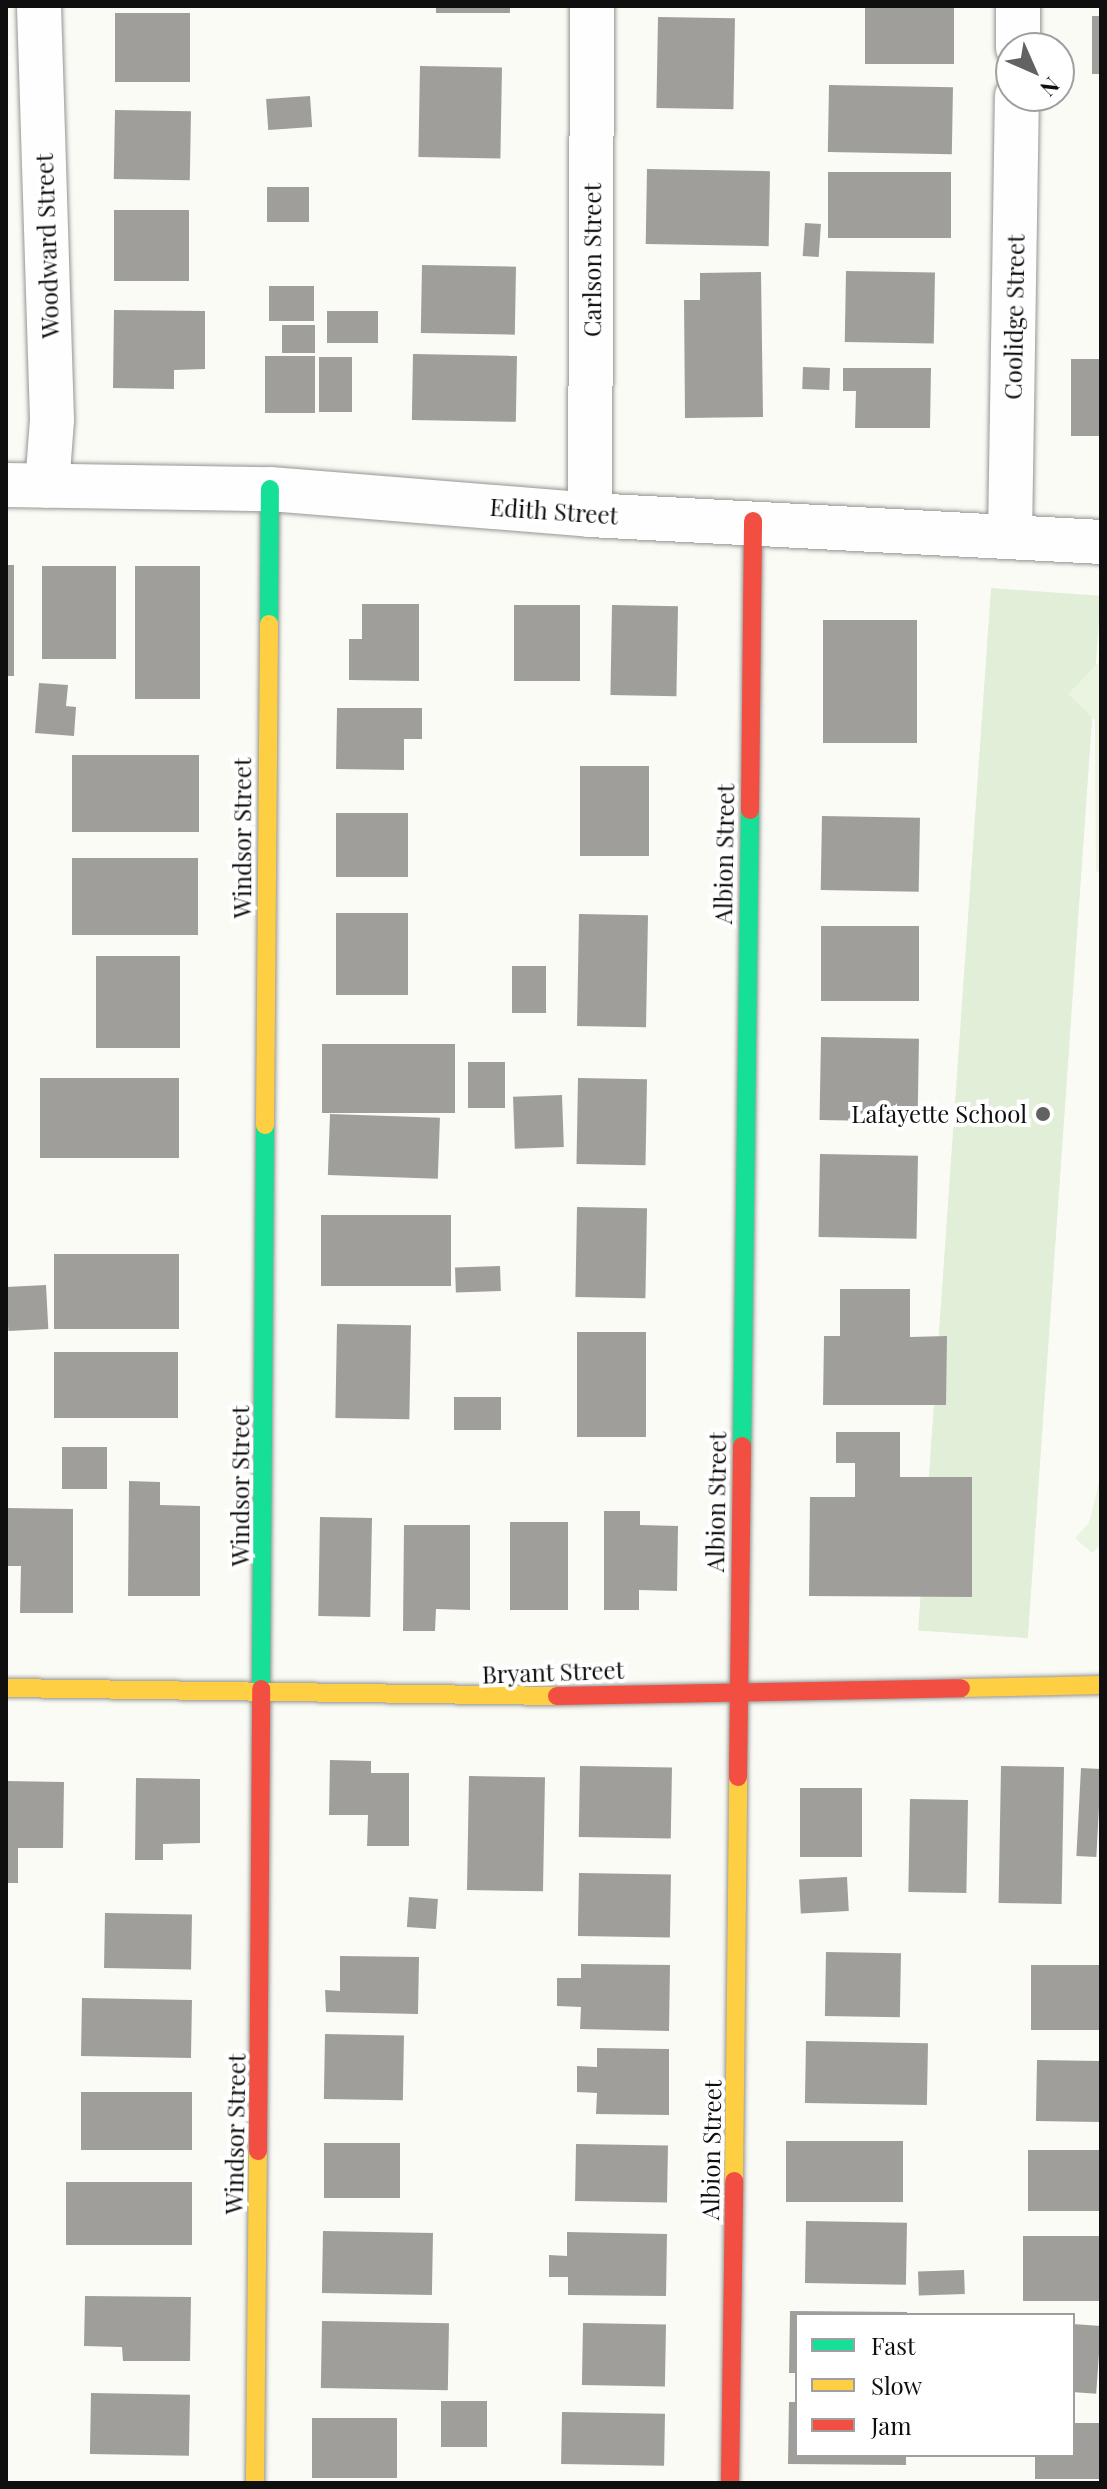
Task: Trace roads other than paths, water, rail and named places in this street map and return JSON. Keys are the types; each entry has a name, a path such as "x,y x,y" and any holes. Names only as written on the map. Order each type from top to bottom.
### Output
{"street":[{"name":"Woodward Street","path":"26,485 52,420 39,6"},
{"name":"Carlson Street","path":"590,515 592,6"},
{"path":"1018,6 1018,32"},
{"name":"Coolidge Street","path":"1010,537 1017,112"},
{"name":"Edith Street","path":"26,485 270,489 590,515 753,521 1101,542"},
{"name":"Windsor Street","path":"255,2483 270,489"},
{"name":"Albion Street","path":"730,2483 753,521"},
{"name":"Bryant Street","path":"6,1688 263,1697 483,1698 1101,1685"}],"place":[{"name":"Lafayette School","path":"1043,1114"}]}
